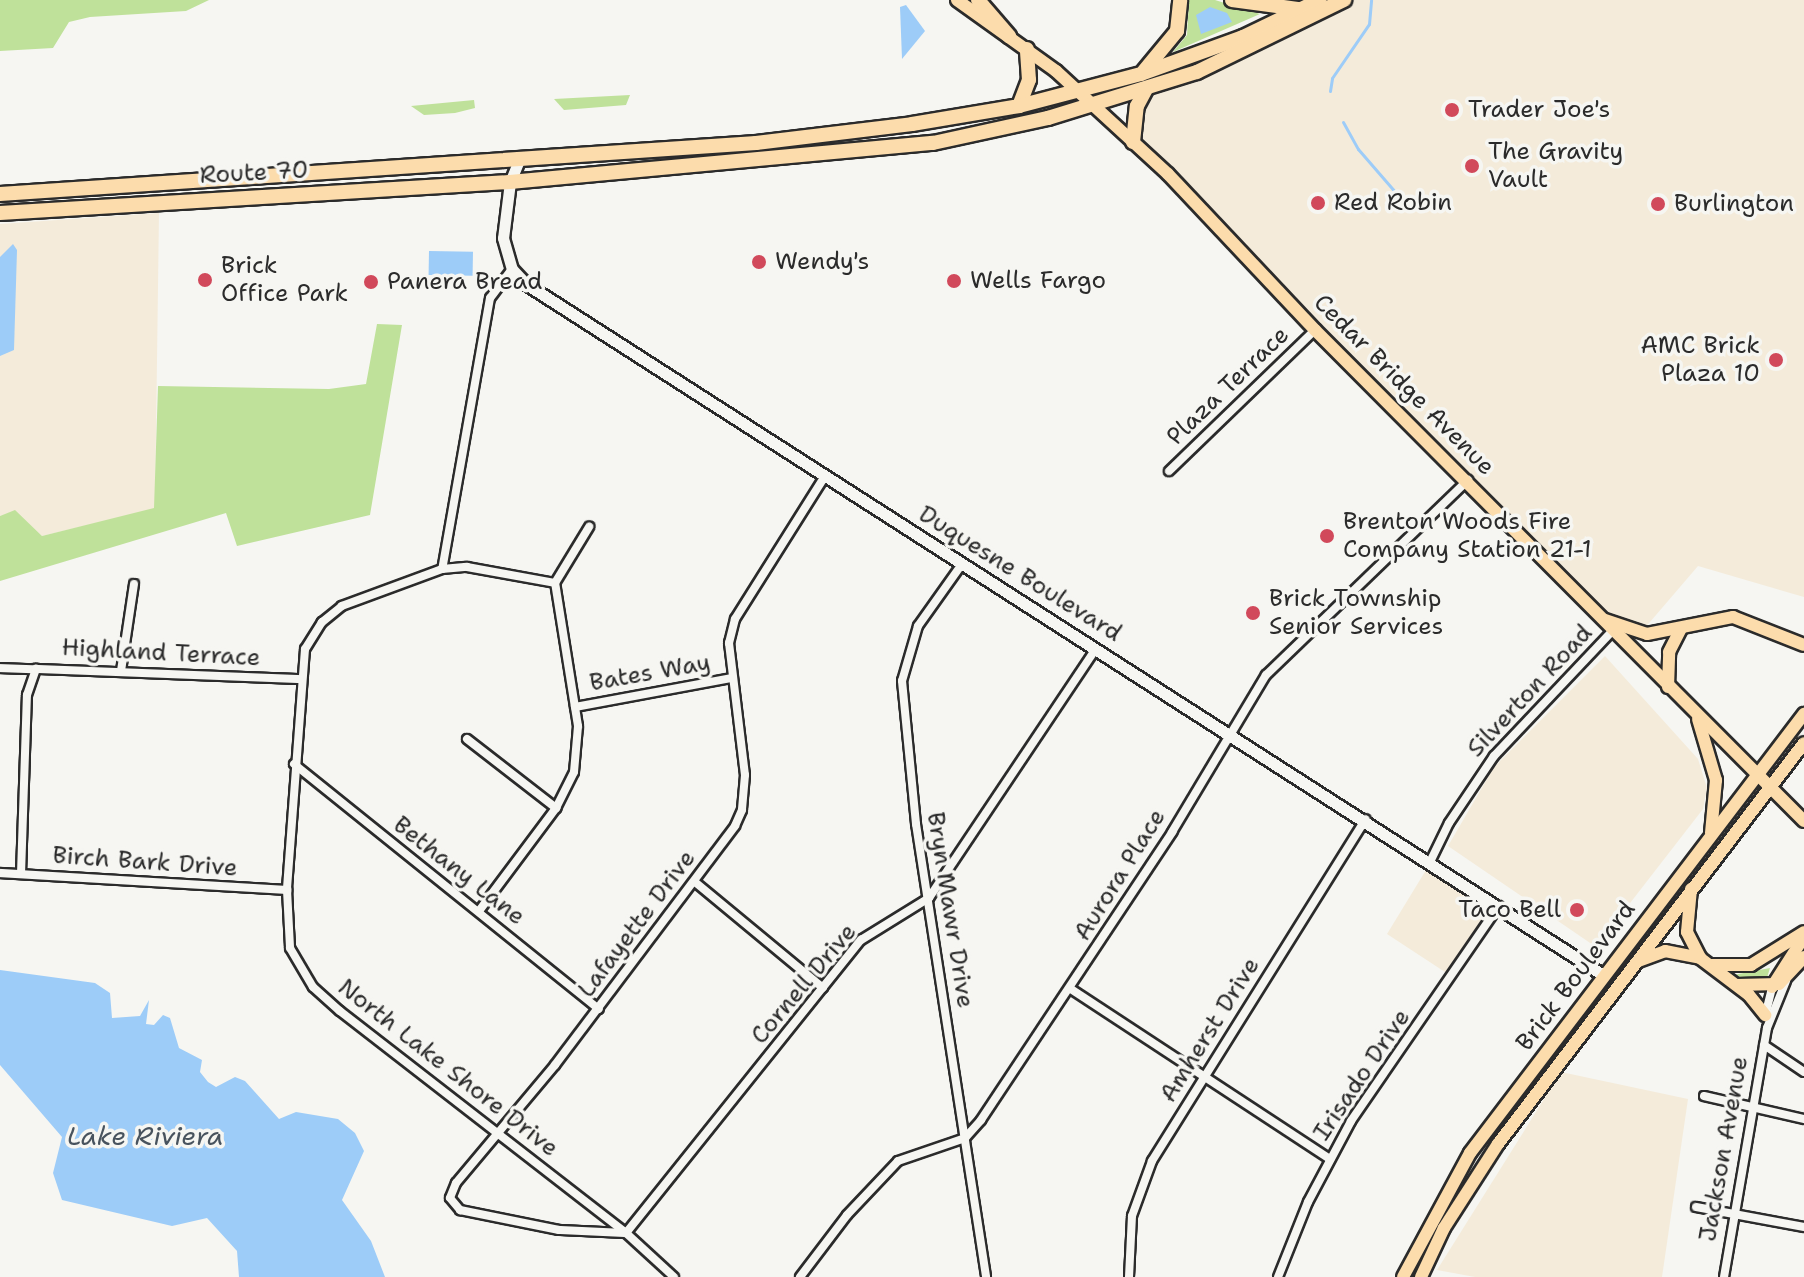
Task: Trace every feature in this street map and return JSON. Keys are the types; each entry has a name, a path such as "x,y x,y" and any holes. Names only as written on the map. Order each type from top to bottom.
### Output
{"highway":[{"path":"978,0 1009,36"},
{"path":"1141,74 1177,31 1180,0"},
{"path":"1232,0 1303,9"},
{"name":"Route 70","path":"0,194 756,143 1019,106 1141,74 1320,0"},
{"name":"Route 70","path":"0,213 510,182 919,145 1093,105 1146,89 1249,50 1344,0"},
{"path":"1019,106 1029,80 1027,49"},
{"path":"1133,142 1137,106 1146,89"}],"main road":[{"name":"Cedar Bridge Avenue","path":"957,0 1027,49 1133,142 1315,330 1468,480 1668,687 1804,821"},
{"path":"1602,619 1647,634 1681,628 1704,619 1733,617 1803,646"},
{"path":"1668,687 1669,652 1681,628"},
{"name":"Brick Boulevard","path":"1403,1277 1470,1153 1804,714"},
{"path":"1697,716 1716,780 1711,834"},
{"name":"Brick Boulevard","path":"1421,1277 1444,1228 1498,1144 1804,743"},
{"path":"1692,888 1687,932 1706,962 1734,985 1766,1022"},
{"path":"1635,963 1665,951 1706,962 1751,965 1804,934"},
{"name":"Jackson Avenue","path":"1772,987 1804,934"},
{"name":"Jackson Avenue","path":"1787,980 1804,957"},
{"path":"1734,985 1772,987 1787,980"}],"street":[{"path":"519,160 510,182 503,238 512,269 490,298 442,569 467,567 555,583"},
{"name":"Duquesne Boulevard","path":"512,269 526,284 1366,819 1603,975"},
{"name":"Plaza Terrace","path":"1169,471 1315,330"},
{"name":"Lafayette Drive","path":"626,1233 559,1230 460,1210 451,1193 599,1009 695,882 742,810 745,775 729,643 735,619 825,476"},
{"name":"Aurora Place","path":"965,1138 1015,1076 1266,675 1468,480"},
{"path":"479,911 556,808 574,772 575,707 555,583 589,527"},
{"name":"Bryn Mawr Drive","path":"962,564 918,626 902,681 929,898 986,1277"},
{"name":"North Lake Shore Drive","path":"442,569 342,606 322,622 305,649 300,679 287,890 290,948 313,987 626,1233 674,1277"},
{"path":"121,671 134,584"},
{"name":"Silverton Road","path":"1430,862 1449,823 1494,756 1613,630"},
{"name":"Cornell Drive","path":"626,1233 861,940 929,898 1096,649"},
{"path":"0,668 36,669"},
{"name":"Highland Terrace","path":"21,874 27,695 36,669 300,679"},
{"name":"Bates Way","path":"575,707 732,678"},
{"path":"467,739 556,808"},
{"name":"Bethany Lane","path":"294,764 599,1009"},
{"name":"Amherst Drive","path":"1129,1277 1138,1192 1206,1076 1366,819"},
{"name":"Birch Bark Drive","path":"0,873 287,890"},
{"path":"695,882 823,988"},
{"name":"Irisado Drive","path":"1278,1277 1330,1159 1499,906"},
{"name":"Jackson Avenue","path":"1766,1022 1787,980"},
{"name":"Jackson Avenue","path":"1724,1277 1755,1108 1772,987"},
{"path":"1071,989 1330,1159"},
{"path":"1764,1045 1804,1072"},
{"path":"1704,1096 1804,1119"},
{"path":"800,1277 847,1215 898,1161 965,1138"},
{"path":"1696,1207 1804,1227"}],"shaded area":[{"path":"1344,0 1804,0 1804,597 1698,566 1644,629 1596,613 1133,142 1146,89"},
{"path":"159,213 155,509 42,536 15,511 0,516 0,224"},
{"path":"1605,656 1698,759 1707,788 1703,809 1596,947 1448,846 1494,767"},
{"path":"1426,870 1483,906 1484,918 1448,974 1387,934"},
{"path":"1561,1072 1688,1099 1662,1277 1475,1277 1437,1270"}],"green space":[{"path":"0,0 209,0 186,11 90,17 69,22 53,48 0,51"},
{"path":"1189,0 1215,0 1260,14 1173,52 1187,35"},
{"path":"630,95 626,105 564,110 554,99"},
{"path":"474,100 475,108 455,113 424,115 411,106"},
{"path":"377,324 402,325 370,515 237,546 226,513 0,581 0,516 15,510 42,536 154,508 158,386 329,389 366,384"},
{"path":"1770,968 1766,981 1749,982 1733,975"}],"water":[{"path":"906,5 925,31 902,59 900,7"},
{"path":"1210,7 1227,13 1232,22 1201,34 1196,15"},
{"path":"13,244 17,250 14,350 0,356 0,257"},
{"path":"429,251 473,252 473,276 429,275"},
{"name":"Lake Riviera","path":"0,970 95,983 110,993 112,1018 140,1016 149,1000 146,1024 154,1025 163,1015 170,1018 179,1048 202,1060 200,1072 208,1082 216,1087 235,1077 245,1081 279,1119 296,1112 338,1119 355,1133 364,1151 342,1200 371,1241 385,1277 239,1277 237,1251 207,1218 172,1226 62,1200 53,1173 62,1137 0,1065"}],"waterway":[{"path":"1330,91 1332,78 1369,24 1371,0"},
{"path":"1343,122 1358,149 1410,209"}],"place":[{"name":"Trader Joe's","path":"1452,110"},
{"name":"The Gravity Vault","path":"1472,166"},
{"name":"Red Robin","path":"1318,203"},
{"name":"Burlington","path":"1658,204"},
{"name":"Wendy's","path":"759,262"},
{"name":"Brick Office Park","path":"205,280"},
{"name":"Wells Fargo","path":"954,281"},
{"name":"Panera Bread","path":"371,282"},
{"name":"AMC Brick Plaza 10","path":"1776,360"},
{"name":"Brenton Woods Fire Company Station 21-1","path":"1327,536"},
{"name":"Brick Township Senior Services","path":"1253,613"},
{"name":"Taco Bell","path":"1577,910"}]}
